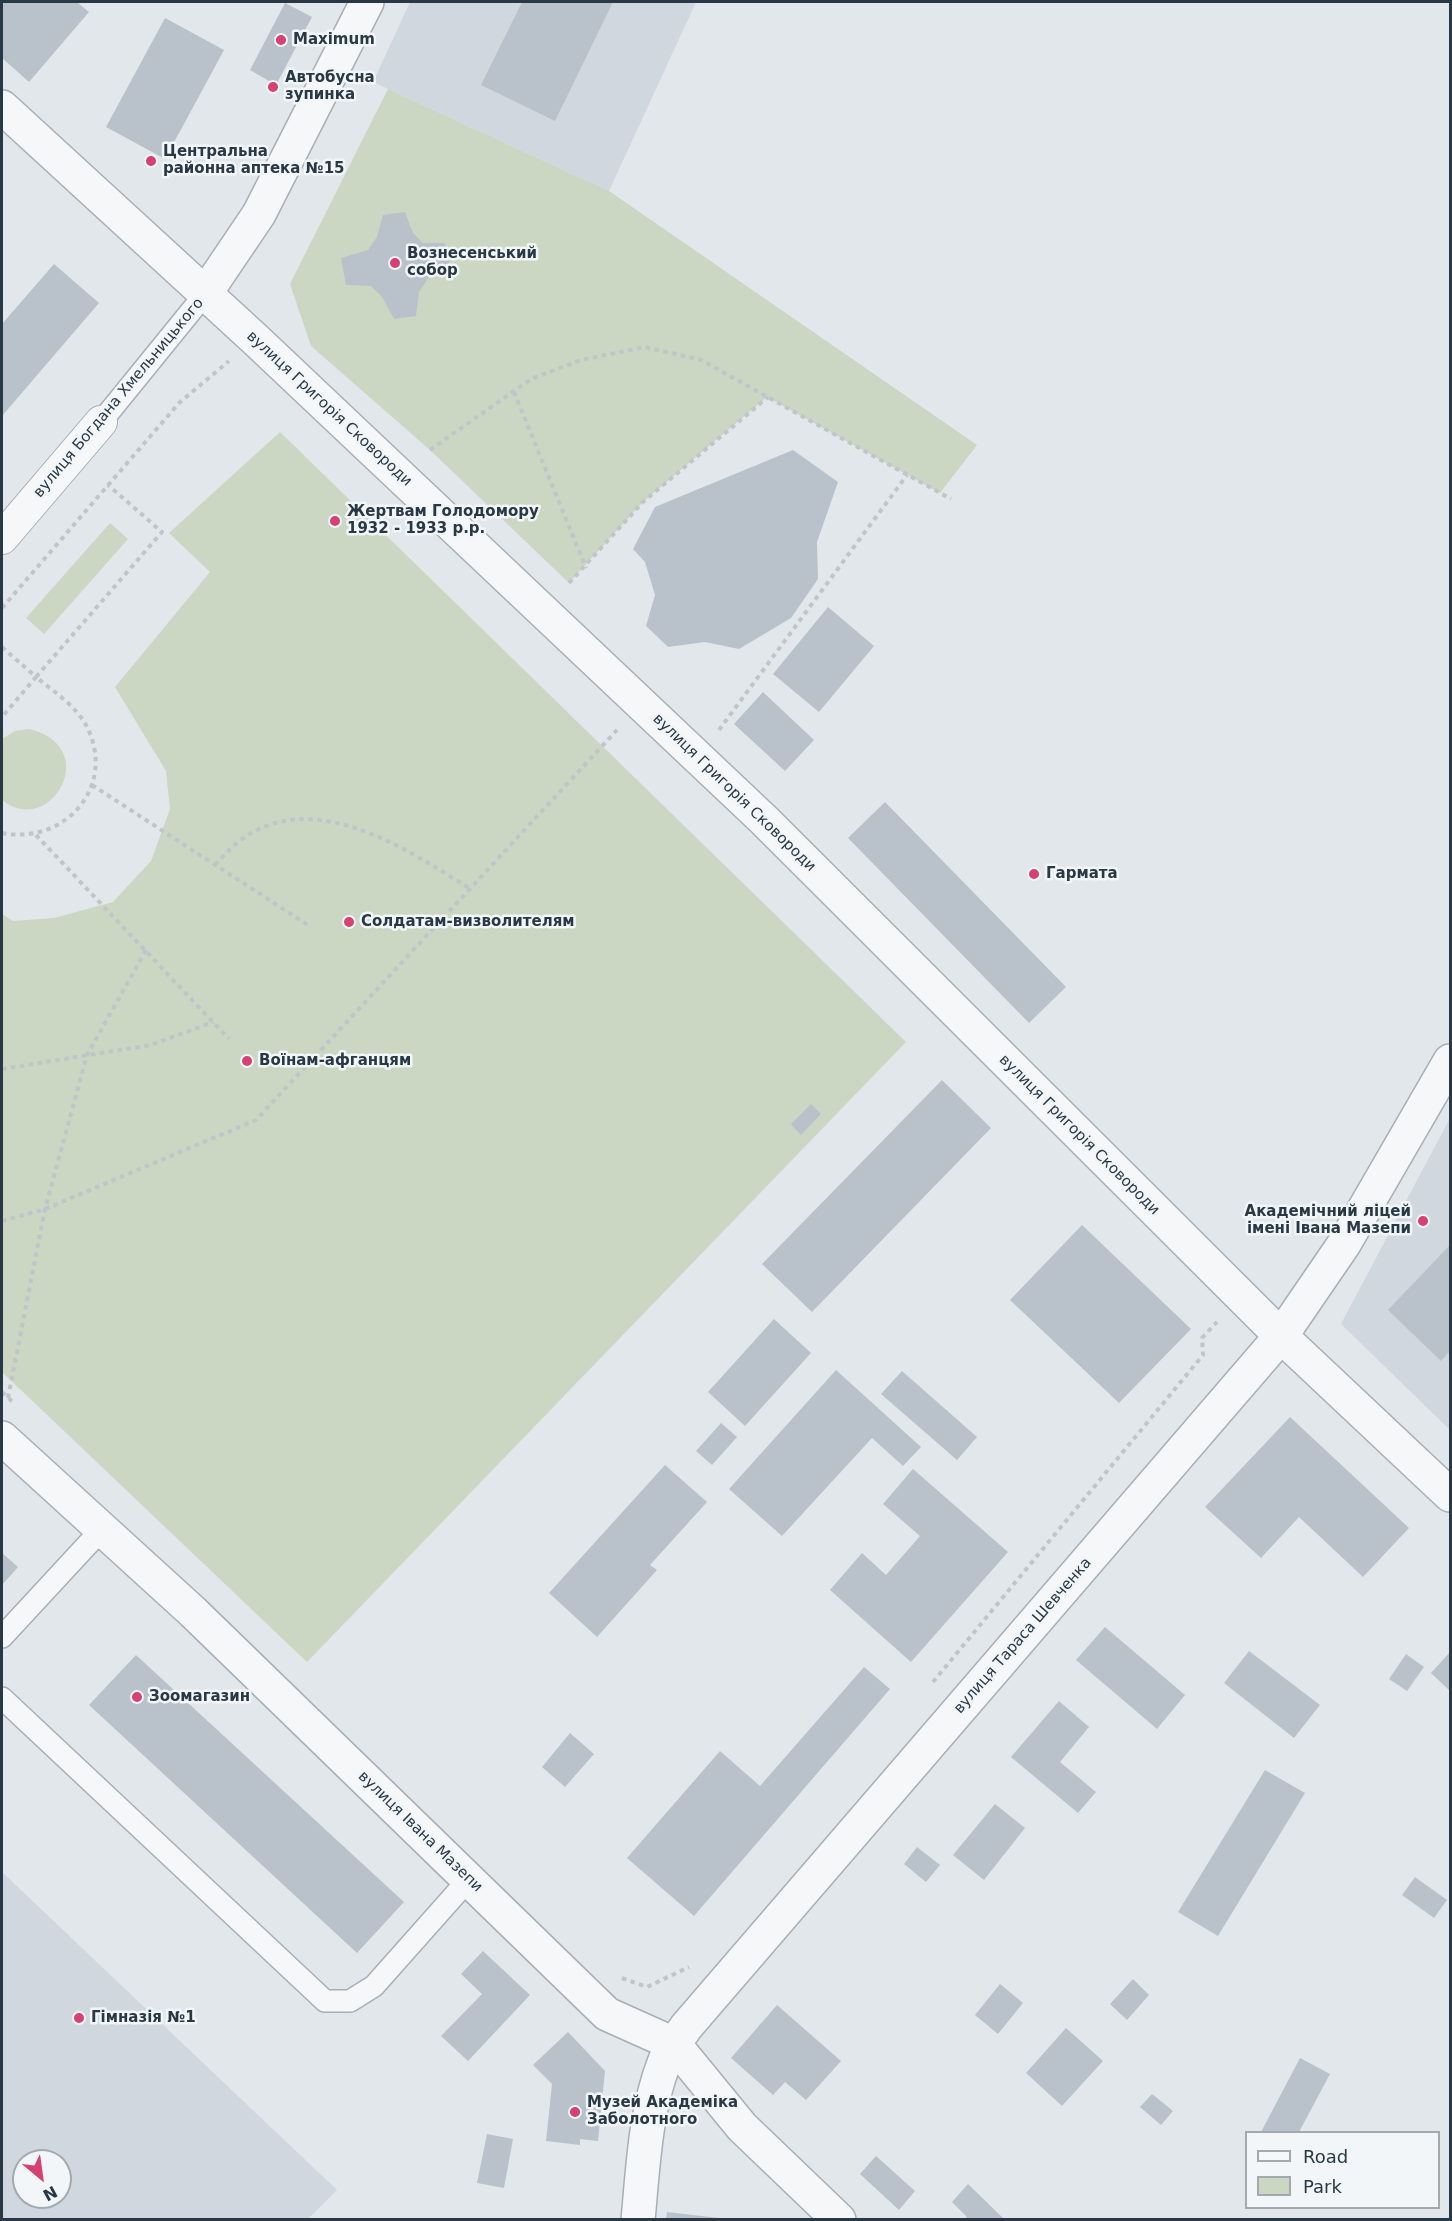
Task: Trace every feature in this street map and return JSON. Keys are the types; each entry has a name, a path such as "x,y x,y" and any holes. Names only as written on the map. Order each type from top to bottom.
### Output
{"street":[{"name":"вулиця Богдана Хмельницького","path":"205,294 258,214 367,2"},
{"name":"вулиця Григорія Сковороди","path":"2,107 256,340 764,820 1240,1296 1450,1495"},
{"name":"вулиця Богдана Хмельницького","path":"2,538 101,422"},
{"name":"вулиця Тараса Шевченка","path":"638,2220 649,2124 664,2061 675,2044 703,2006 1281,1336 1344,1244 1450,1061"},
{"name":"вулиця Івана Мазепи","path":"2,1438 193,1612 607,2014 675,2044 736,2120 839,2220"}],"lane":[{"name":"вулиця Богдана Хмельницького","path":"101,422 205,294"},
{"path":"2,1637 102,1529"},
{"path":"2,1698 325,2001 350,2001 374,1986 469,1879"}],"path":[{"path":"2,608 179,403 256,340"},
{"path":"429,450 531,379 581,360 645,347 701,360 951,499"},
{"path":"227,363 236,371"},
{"path":"514,392 586,568"},
{"path":"569,583 586,568 643,502 768,397"},
{"path":"717,733 908,475"},
{"path":"2,717 162,532 108,485"},
{"path":"2,647 77,712 94,746 95,765 92,784 84,802 70,817 54,828 36,835 17,836 2,833"},
{"path":"2,1221 45,1209 256,1120 617,730 609,722"},
{"path":"92,784 311,927"},
{"path":"215,865 239,842 261,829 287,821 315,819 343,824 380,838 428,862 469,888"},
{"path":"36,835 229,1039"},
{"path":"8,1398 45,1209 87,1055 146,950"},
{"path":"2,1069 151,1045 213,1022"},
{"path":"929,1686 1203,1355 1202,1338 1240,1296"},
{"path":"2,1392 17,1406"},
{"path":"616,1975 646,1987 692,1966"}],"shaded area":[{"path":"410,2 696,2 609,191 373,82"},
{"name":"Академічний ліцей імені Івана Мазепи","path":"1450,1118 1450,1430 1341,1324"},
{"name":"Гімназія №1","path":"3,1873 337,2190 308,2219 2,2219"}],"green space":[{"path":"388,89 609,191 977,445 940,493 767,397 643,502 569,583 430,450 311,346 290,284"},
{"path":"280,432 906,1042 307,1662 2,1372 2,914 13,921 54,918 113,902 151,861 170,809 166,771 115,687 210,572 169,533"},
{"path":"110,523 128,539 44,634 26,618"},
{"path":"29,729 51,739 63,753 66,770 62,786 51,799 37,808 20,809 2,800 2,739 15,731"}],"building":[{"path":"2,2 77,2 89,12 29,82 2,58"},
{"path":"522,2 613,2 555,121 481,85"},
{"path":"285,3 312,17 276,85 250,70"},
{"path":"165,18 224,50 165,159 106,127"},
{"name":"Вознесенський собор","path":"405,212 413,233 423,243 445,243 450,267 429,277 419,292 416,316 394,319 382,297 371,286 346,285 341,258 368,250 377,237 383,215"},
{"path":"54,264 99,303 2,416 2,324"},
{"path":"793,450 838,482 817,542 818,579 791,618 739,649 705,642 668,647 646,626 655,595 645,562 633,549 655,507"},
{"path":"828,607 874,646 819,712 773,674"},
{"path":"763,692 814,740 785,771 734,724"},
{"path":"885,802 1066,987 1029,1023 848,838"},
{"path":"942,1080 991,1128 812,1312 762,1264"},
{"path":"811,1104 821,1114 801,1135 791,1124"},
{"path":"1082,1225 1191,1329 1119,1403 1010,1300"},
{"name":"Академічний ліцей імені Івана Мазепи","path":"1450,1245 1450,1351 1441,1361 1388,1310"},
{"path":"774,1319 811,1353 745,1426 708,1392"},
{"path":"836,1370 921,1447 903,1466 872,1438 782,1536 729,1489"},
{"path":"902,1371 977,1437 957,1460 881,1394"},
{"path":"1290,1417 1409,1528 1363,1577 1299,1517 1261,1558 1205,1507"},
{"path":"721,1423 737,1437 712,1465 696,1451"},
{"path":"665,1465 707,1502 650,1565 657,1570 597,1637 549,1593"},
{"path":"913,1469 1008,1552 911,1662 830,1590 862,1553 886,1575 920,1536 883,1504"},
{"path":"2,1553 18,1567 2,1585"},
{"path":"1105,1627 1185,1695 1157,1729 1076,1660"},
{"path":"1249,1651 1320,1705 1294,1738 1224,1683"},
{"path":"1450,1652 1450,1691 1431,1673"},
{"path":"1406,1654 1424,1667 1407,1691 1389,1679"},
{"path":"136,1655 404,1902 357,1953 89,1705"},
{"path":"864,1667 890,1689 694,1916 627,1858 720,1751 760,1786"},
{"path":"1059,1701 1089,1727 1060,1762 1096,1792 1078,1813 1011,1757"},
{"path":"570,1733 594,1754 565,1787 542,1767"},
{"path":"1265,1770 1305,1793 1218,1936 1178,1912"},
{"path":"995,1804 1025,1828 984,1880 953,1855"},
{"path":"917,1847 940,1865 926,1882 904,1864"},
{"path":"1415,1877 1447,1900 1434,1918 1402,1895"},
{"path":"483,1951 530,1995 468,2061 441,2036 482,1994 461,1974"},
{"path":"1133,1979 1149,1995 1127,2020 1110,2004"},
{"path":"1000,1984 1023,2003 998,2034 975,2015"},
{"path":"777,2005 841,2061 806,2100 785,2082 773,2095 731,2058"},
{"path":"1066,2028 1103,2061 1062,2106 1026,2073"},
{"name":"Музей Академіка Заболотного","path":"568,2032 605,2071 598,2141 580,2139 580,2145 546,2141 552,2084 533,2065"},
{"path":"1300,2058 1330,2074 1300,2131 1262,2131"},
{"path":"1152,2094 1173,2111 1161,2125 1140,2107"},
{"path":"487,2134 513,2139 504,2188 477,2183"},
{"path":"876,2156 915,2191 899,2210 860,2174"},
{"path":"968,2184 1005,2220 964,2220 967,2217 952,2202"},
{"path":"667,2212 719,2218 719,2220 666,2220"}],"place":[{"name":"Maximum","path":"281,40"},
{"name":"Автобусна зупинка","path":"273,87"},
{"name":"Центральна районна аптека №15","path":"151,161"},
{"name":"Вознесенський собор","path":"395,263"},
{"name":"Жертвам Голодомору 1932 - 1933 р.р.","path":"335,521"},
{"name":"Гармата","path":"1034,874"},
{"name":"Солдатам-визволителям","path":"349,922"},
{"name":"Воїнам-афганцям","path":"247,1061"},
{"name":"Академічний ліцей імені Івана Мазепи","path":"1423,1221"},
{"name":"Зоомагазин","path":"137,1697"},
{"name":"Гімназія №1","path":"79,2018"},
{"name":"Музей Академіка Заболотного","path":"575,2112"}]}
